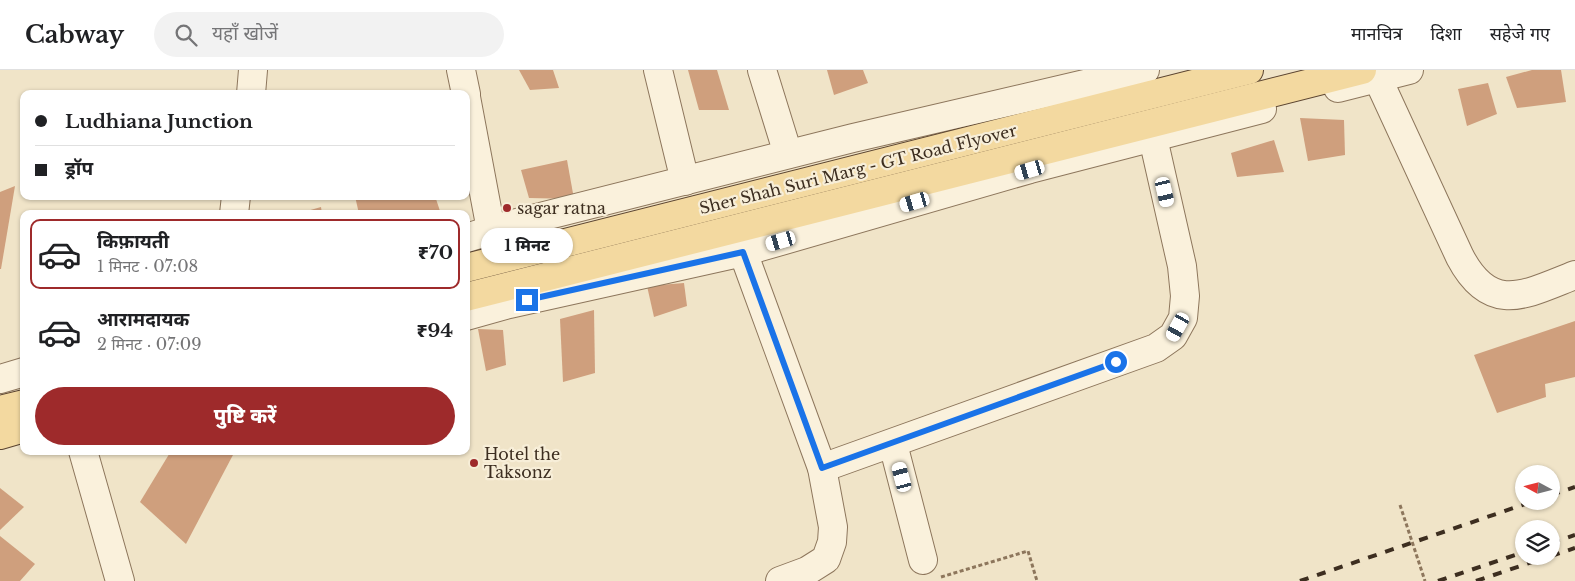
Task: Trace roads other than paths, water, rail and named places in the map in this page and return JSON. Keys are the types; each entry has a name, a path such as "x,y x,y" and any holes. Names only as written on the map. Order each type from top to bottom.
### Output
{"main road":[{"name":"Sher Shah Suri Marg - GT Road Flyover","path":"470,267 1249,70"},
{"name":"Sher Shah Suri Marg - GT Road Flyover","path":"470,296 1369,74"},
{"path":"0,410 20,405"},
{"path":"0,435 20,429"}],"street":[{"path":"251,90 253,70"},
{"path":"461,70 465,90"},
{"path":"658,70 685,181"},
{"path":"762,70 788,154"},
{"path":"470,141 478,234 853,138 1080,77 1145,70"},
{"path":"470,315 509,304 743,252 1021,172 1153,138 1369,74 1409,70"},
{"path":"1369,74 1460,257 1481,286 1505,295 1525,294 1575,275"},
{"path":"822,468 1156,348 1173,336 1183,318 1185,296 1182,266 1153,138"},
{"path":"743,252 822,468 833,527 832,542 826,559 807,571 780,581"},
{"path":"0,379 20,373"},
{"path":"0,448 20,443"},
{"path":"893,444 933,568"},
{"path":"84,455 120,581"}],"railway":[{"path":"1560,492 1575,487"},
{"path":"1300,581 1515,507"},
{"path":"1560,540 1575,535"},
{"path":"1560,553 1575,548"},
{"path":"1438,581 1515,555"},
{"path":"1476,581 1523,565"}],"place":[{"name":"sagar ratna","path":"507,208"},
{"name":"Hotel the Taksonz","path":"474,463"}]}
